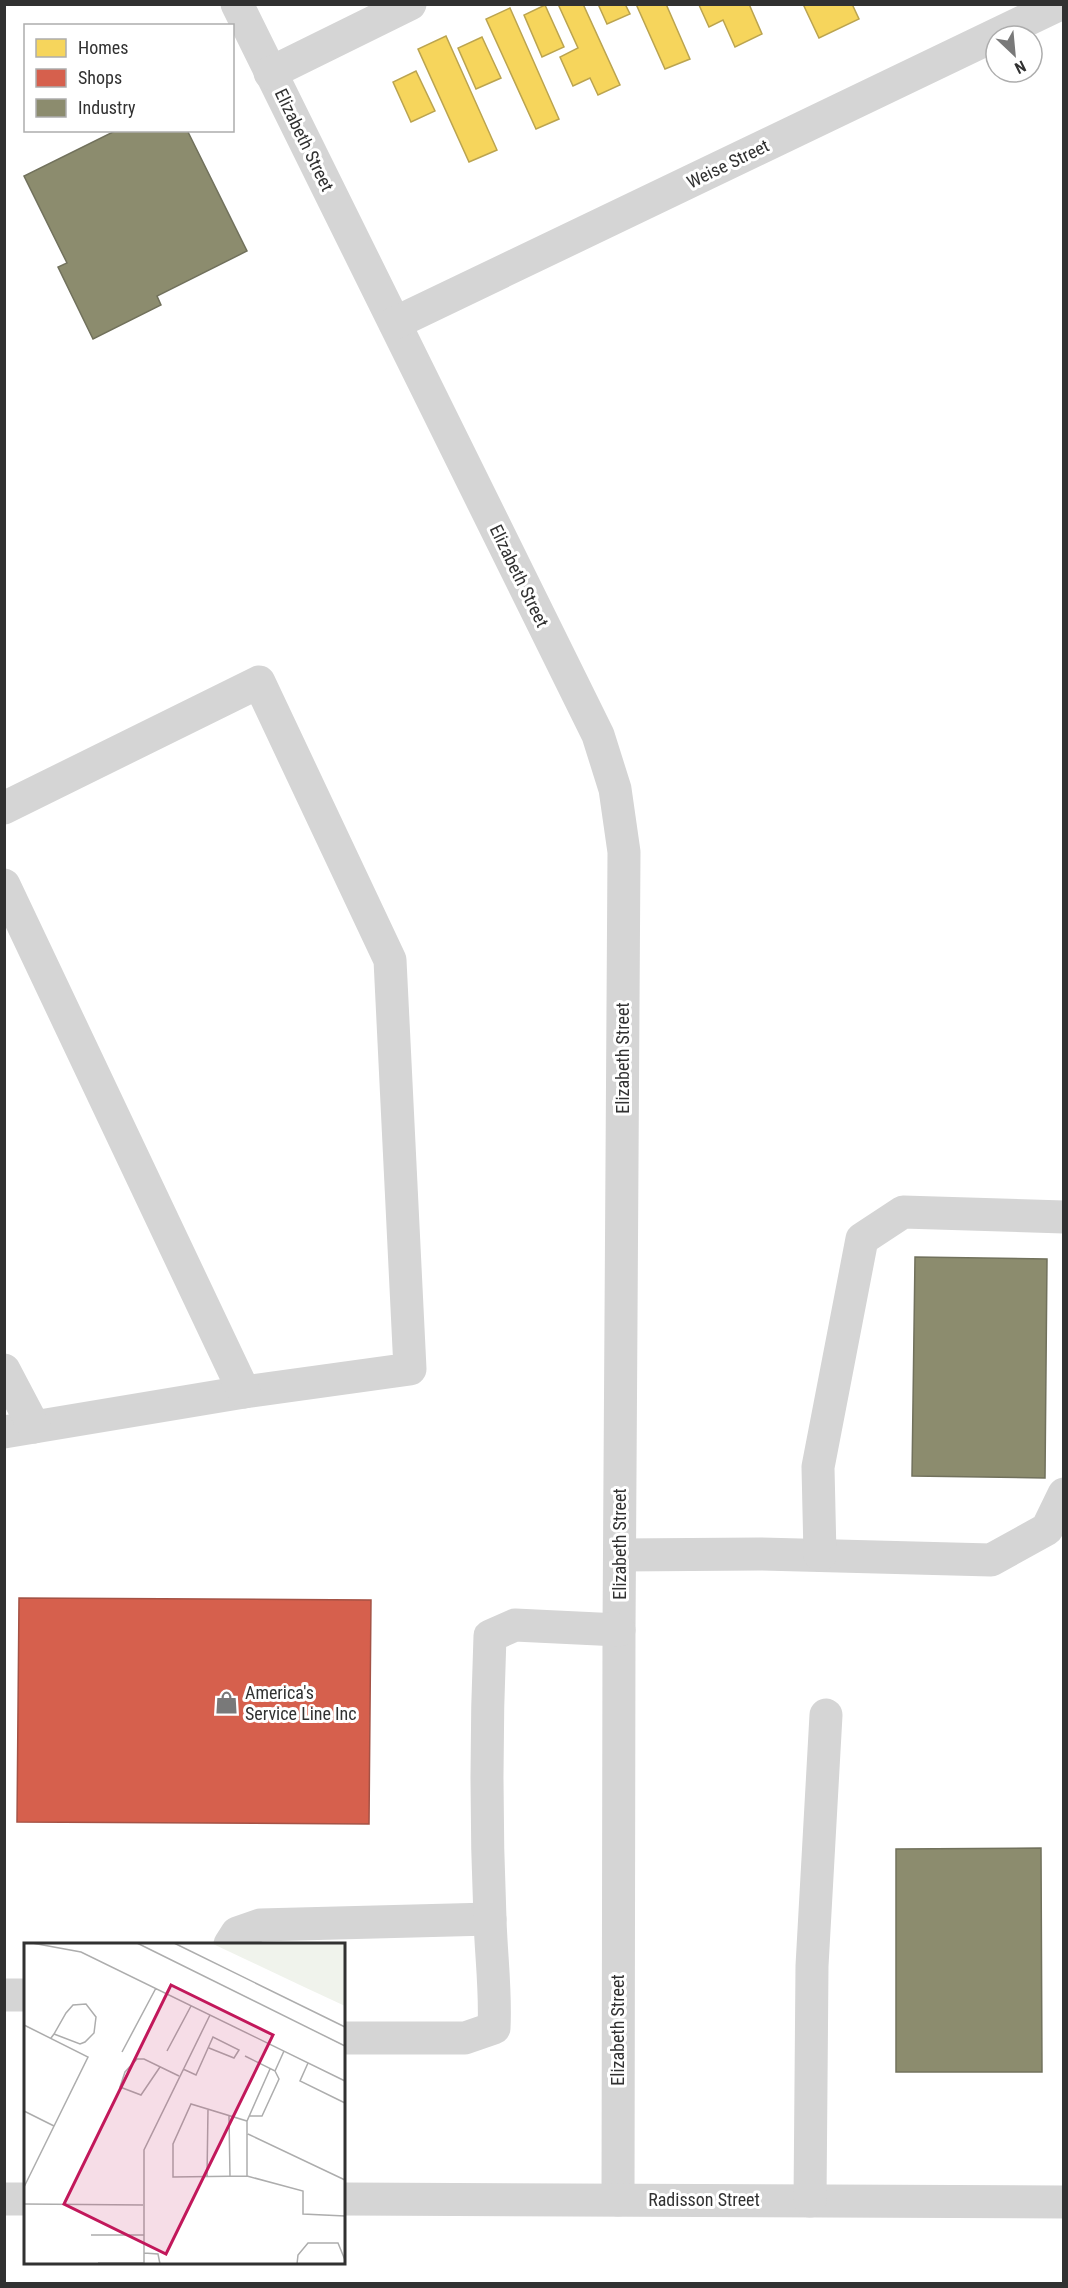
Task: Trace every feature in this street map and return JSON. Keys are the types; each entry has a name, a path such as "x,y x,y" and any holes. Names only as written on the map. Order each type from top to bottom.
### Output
{"street":[{"name":"Elizabeth Street","path":"237,4 598,735 615,789 624,852 618,2200"},
{"path":"270,73 410,4"},
{"name":"Weise Street","path":"395,323 1060,4"},
{"path":"4,808 259,682 390,960 410,1368 244,1392 19,1430 4,1370"},
{"path":"4,885 244,1392"},
{"path":"820,1555 818,1467 862,1239 903,1212 1064,1217"},
{"path":"620,1555 820,1555 991,1560 1047,1529 1064,1494"},
{"path":"345,2038 465,2038 494,2028 496,2000 490,1919 487,1705 490,1636 515,1625 619,1630"},
{"path":"810,2201 812,1966 826,1715"},
{"path":"231,1943 237,1933 260,1925 490,1919"},
{"path":"4,1995 24,1995"},
{"path":"4,2199 24,2199"},
{"name":"Radisson Street","path":"345,2199 1064,2202"}],"building: Homes":[{"path":"558,4 583,4 620,85 598,95 590,78 573,86 560,57 578,48"},
{"path":"598,4 625,4 630,14 607,24"},
{"path":"636,4 666,4 690,59 665,69"},
{"path":"749,4 762,34 735,47 723,20 709,27 699,5"},
{"path":"803,4 852,4 859,19 819,38"},
{"path":"545,5 564,47 542,57 524,15"},
{"path":"510,8 559,119 536,129 486,19"},
{"path":"446,36 497,150 469,162 418,49"},
{"path":"482,37 501,78 476,89 458,48"},
{"path":"416,71 435,111 411,122 393,82"}],"building: Shops":[{"path":"19,1598 371,1600 369,1824 17,1822"}],"building: Industry":[{"path":"113,132 188,132 247,251 157,296 161,305 93,339 58,267 67,263 24,176"},
{"path":"915,1257 1047,1259 1045,1478 912,1476"},
{"path":"1041,1848 1042,2072 896,2072 896,1849"}],"place":[{"name":"America's Service Line Inc","path":"227,1703"}]}
